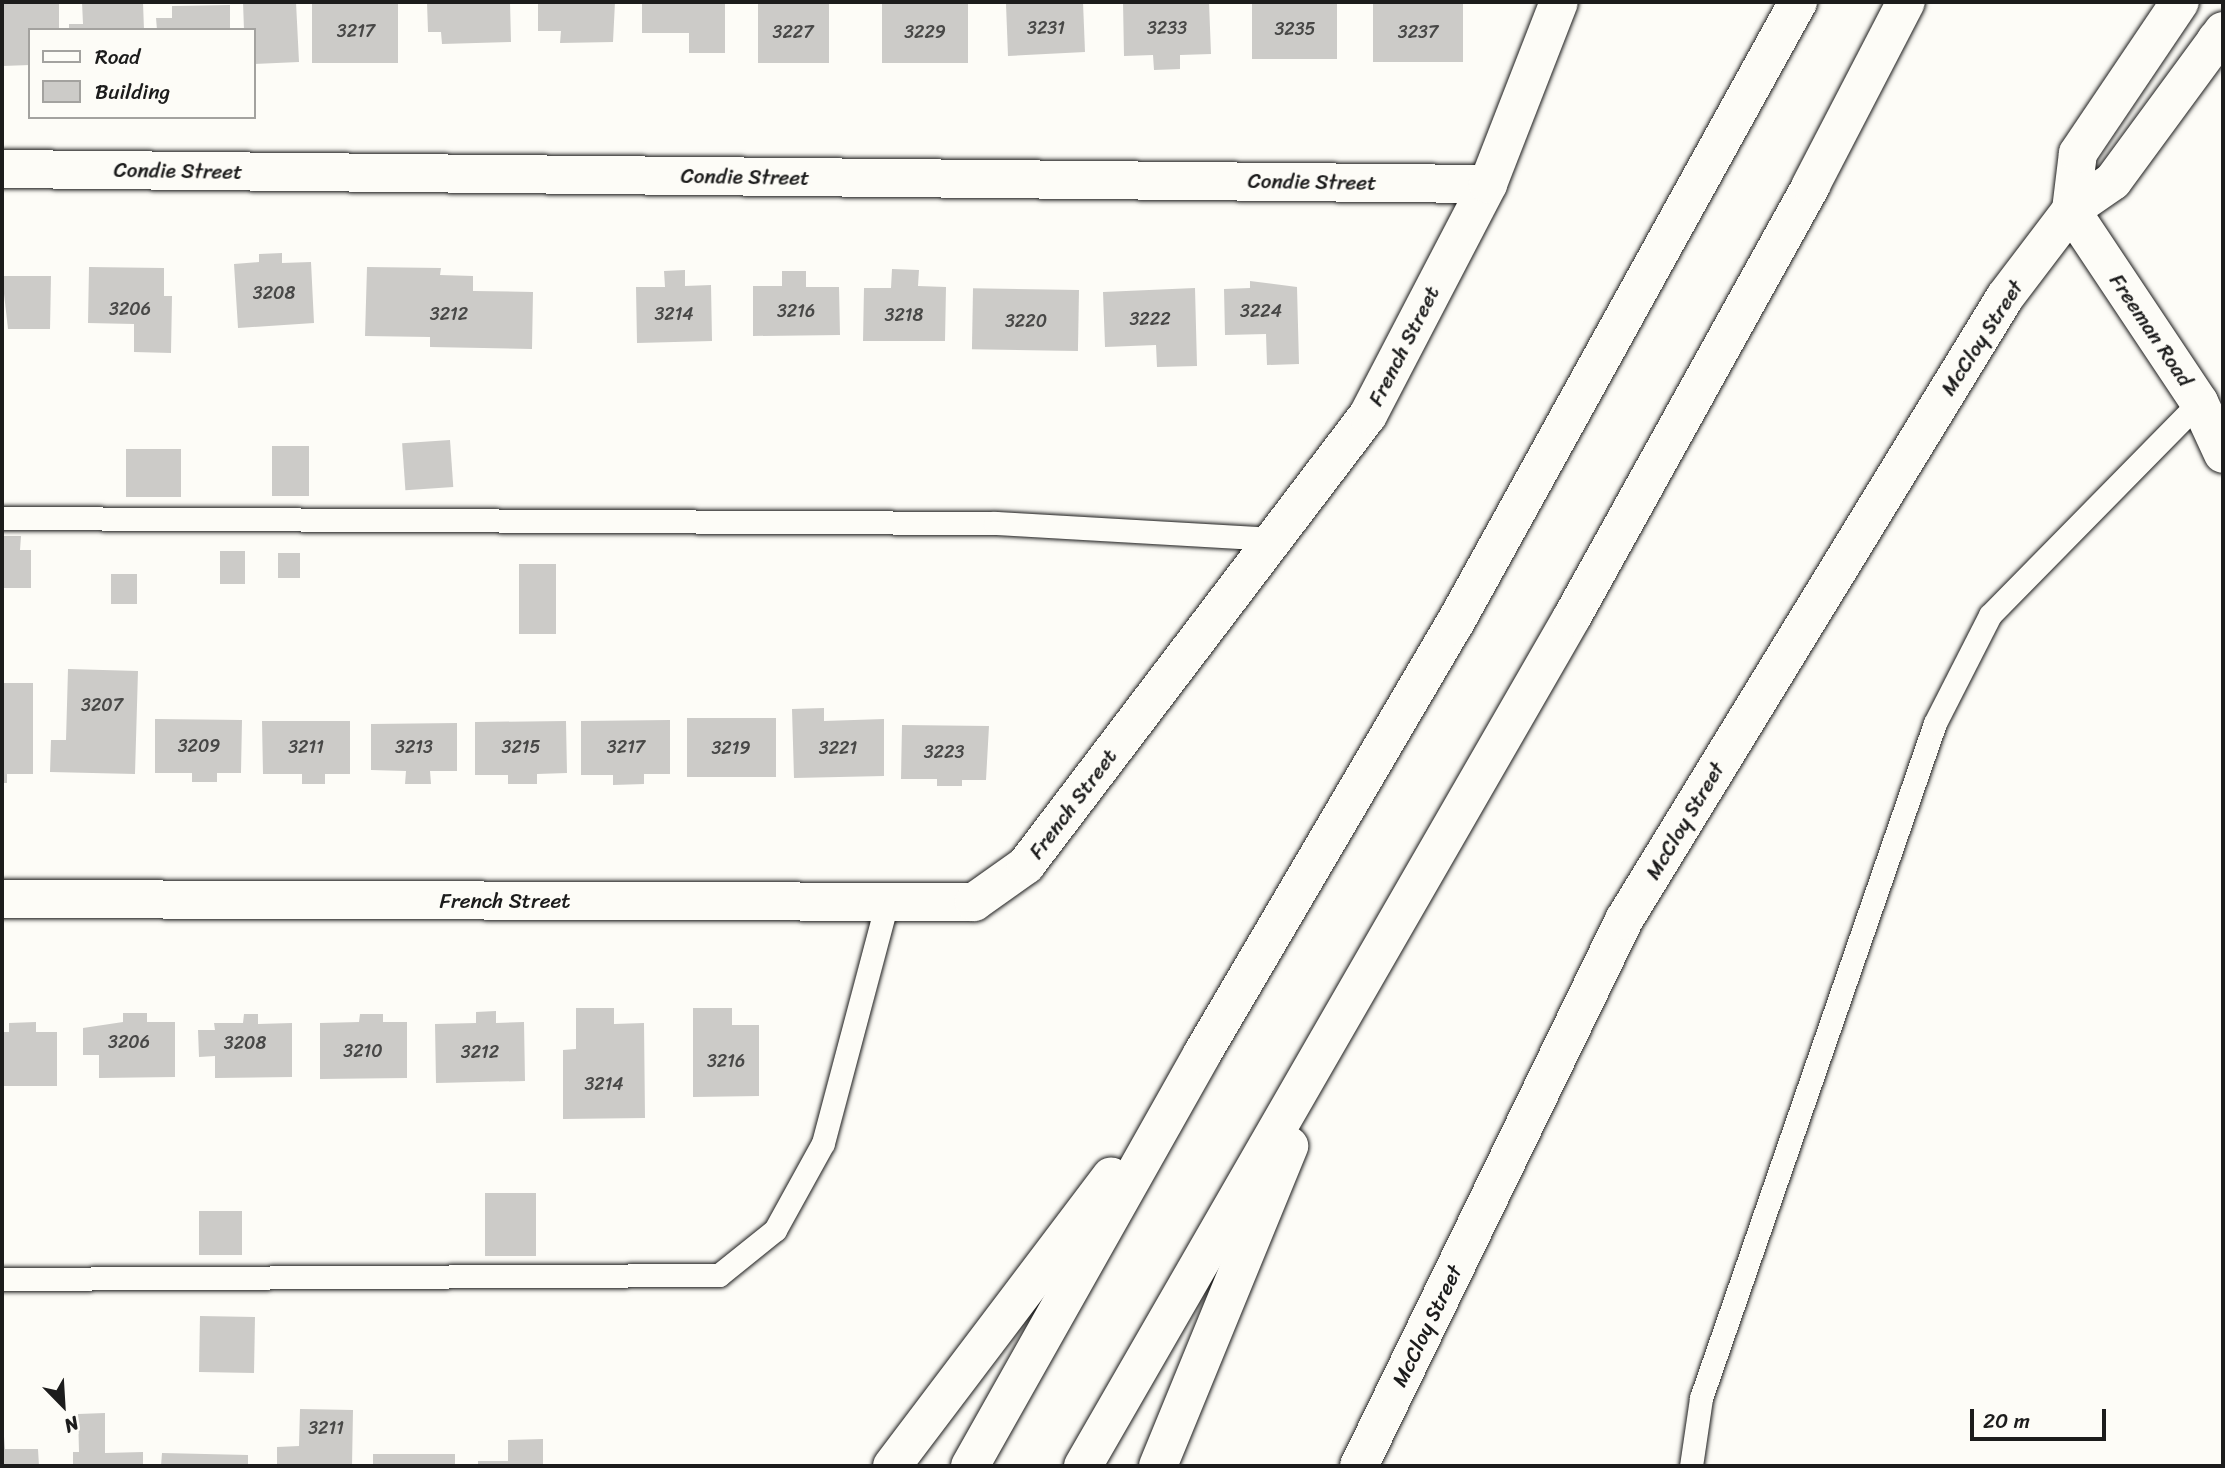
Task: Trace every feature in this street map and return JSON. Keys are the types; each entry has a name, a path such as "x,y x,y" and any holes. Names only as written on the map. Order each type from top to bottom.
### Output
{"main road":[{"name":"French Street","path":"2,899 974,902 1026,865 1368,415 1488,184 1559,2"},
{"path":"970,1466 1202,1054 1454,625 1798,2"},
{"path":"1083,1466 1572,617 1811,185 1906,2"},
{"name":"McCloy Street","path":"2071,210 2078,153 2180,2"},
{"name":"McCloy Street","path":"1359,1466 1624,920 2005,298 2071,210 2113,181 2221,35"},
{"name":"Condie Street","path":"2,169 1488,184"},
{"name":"Freeman Road","path":"2071,210 2199,402 2223,454"},
{"path":"1158,1466 1338,1024"},
{"path":"892,1466 1202,1054"}],"lane":[{"path":"1690,1466 1700,1398 1935,723 1990,615 2199,402"},
{"path":"2,518 995,523 1276,539"},
{"path":"2,1279 719,1275 775,1230 823,1143 887,902"}],"building":[{"path":"82,2 143,2 144,28 69,28 69,24 83,24"},
{"path":"243,2 296,2 299,62 256,64 256,28 244,28"},
{"path":"312,2 398,2 398,63 312,63"},
{"path":"427,2 510,2 511,42 442,44 441,32 428,32"},
{"path":"538,2 615,2 613,42 560,43 561,31 538,31"},
{"path":"642,2 725,2 725,53 689,53 689,33 642,33"},
{"path":"758,2 829,2 829,63 758,63"},
{"path":"882,2 968,2 968,63 882,63"},
{"path":"1083,2 1085,52 1008,56 1006,4"},
{"path":"1123,2 1209,2 1211,54 1180,55 1180,69 1154,70 1153,55 1124,56"},
{"path":"1252,2 1337,2 1337,59 1252,59"},
{"path":"1373,2 1463,2 1463,62 1373,62"},
{"path":"59,3 59,28 28,28 28,65 2,66 2,4"},
{"path":"230,5 230,28 157,28 156,18 172,18 172,6"},
{"path":"282,253 282,263 311,262 314,323 238,328 234,264 259,262 259,254"},
{"path":"89,267 164,268 164,296 172,296 171,353 134,352 134,324 88,323"},
{"path":"367,267 441,268 440,275 473,276 473,291 533,292 532,349 430,347 430,337 365,336"},
{"path":"892,269 919,270 918,286 946,287 945,341 863,341 864,288 891,288"},
{"path":"685,270 685,286 711,285 712,341 637,343 636,287 665,287 664,271"},
{"path":"782,271 806,271 806,287 839,287 840,335 753,336 753,286 782,286"},
{"path":"2,276 51,276 50,329 8,329"},
{"path":"1250,281 1297,287 1299,364 1267,365 1266,334 1225,335 1224,289 1250,288"},
{"path":"973,288 1079,290 1078,351 972,349"},
{"path":"1195,288 1197,366 1157,367 1156,345 1105,347 1103,292"},
{"path":"450,440 453,487 405,490 402,443"},
{"path":"272,446 309,446 309,496 272,496"},
{"path":"126,449 181,449 181,497 126,497"},
{"path":"2,536 21,536 20,550 31,550 31,588 2,588"},
{"path":"220,551 245,551 245,584 220,584"},
{"path":"278,553 300,553 300,578 278,578"},
{"path":"519,564 556,564 556,634 519,634"},
{"path":"111,574 137,574 137,604 111,604"},
{"path":"68,669 138,671 135,774 50,772 51,740 66,740"},
{"path":"2,683 33,683 33,774 7,774 7,783 2,783"},
{"path":"824,708 824,721 884,719 884,776 794,778 792,709"},
{"path":"687,718 776,718 776,777 687,777"},
{"path":"155,719 242,720 241,773 217,773 217,782 192,782 192,773 155,773"},
{"path":"670,720 670,774 644,774 644,784 613,785 613,775 581,775 581,721"},
{"path":"262,721 350,721 350,774 325,774 325,784 302,784 302,774 263,774"},
{"path":"566,721 567,773 537,774 537,784 508,784 508,775 475,775 475,722"},
{"path":"457,723 457,771 430,771 431,784 405,784 406,771 371,770 371,724"},
{"path":"902,725 989,726 986,780 962,780 962,786 937,786 937,779 901,779"},
{"path":"576,1008 614,1008 614,1024 644,1023 645,1118 563,1119 563,1050 576,1049"},
{"path":"693,1008 732,1008 732,1025 759,1025 759,1096 693,1097"},
{"path":"496,1011 496,1023 524,1022 525,1081 436,1083 435,1024 476,1023 476,1012"},
{"path":"123,1013 147,1013 147,1022 175,1022 175,1077 99,1078 99,1055 83,1055 83,1028 123,1022"},
{"path":"244,1014 258,1014 258,1024 292,1023 292,1077 215,1078 215,1056 199,1057 198,1030 215,1030 214,1023 243,1023"},
{"path":"360,1014 383,1014 383,1022 407,1022 407,1078 320,1079 320,1023 359,1022"},
{"path":"36,1022 36,1032 57,1032 57,1086 2,1086 2,1032 9,1032 9,1023"},
{"path":"485,1193 536,1193 536,1256 485,1256"},
{"path":"199,1211 242,1211 242,1255 199,1255"},
{"path":"200,1316 255,1317 254,1373 199,1372"},
{"path":"300,1409 353,1410 352,1466 277,1466 277,1447 299,1446"},
{"path":"2,1411 5,1449 38,1449 39,1466 2,1466"},
{"path":"105,1413 105,1453 143,1452 143,1466 73,1466 73,1452 79,1452 78,1414"},
{"path":"543,1439 543,1466 478,1466 478,1461 508,1461 508,1440"},
{"path":"162,1453 248,1455 248,1466 161,1466"},
{"path":"373,1454 455,1454 455,1466 373,1466"}]}
